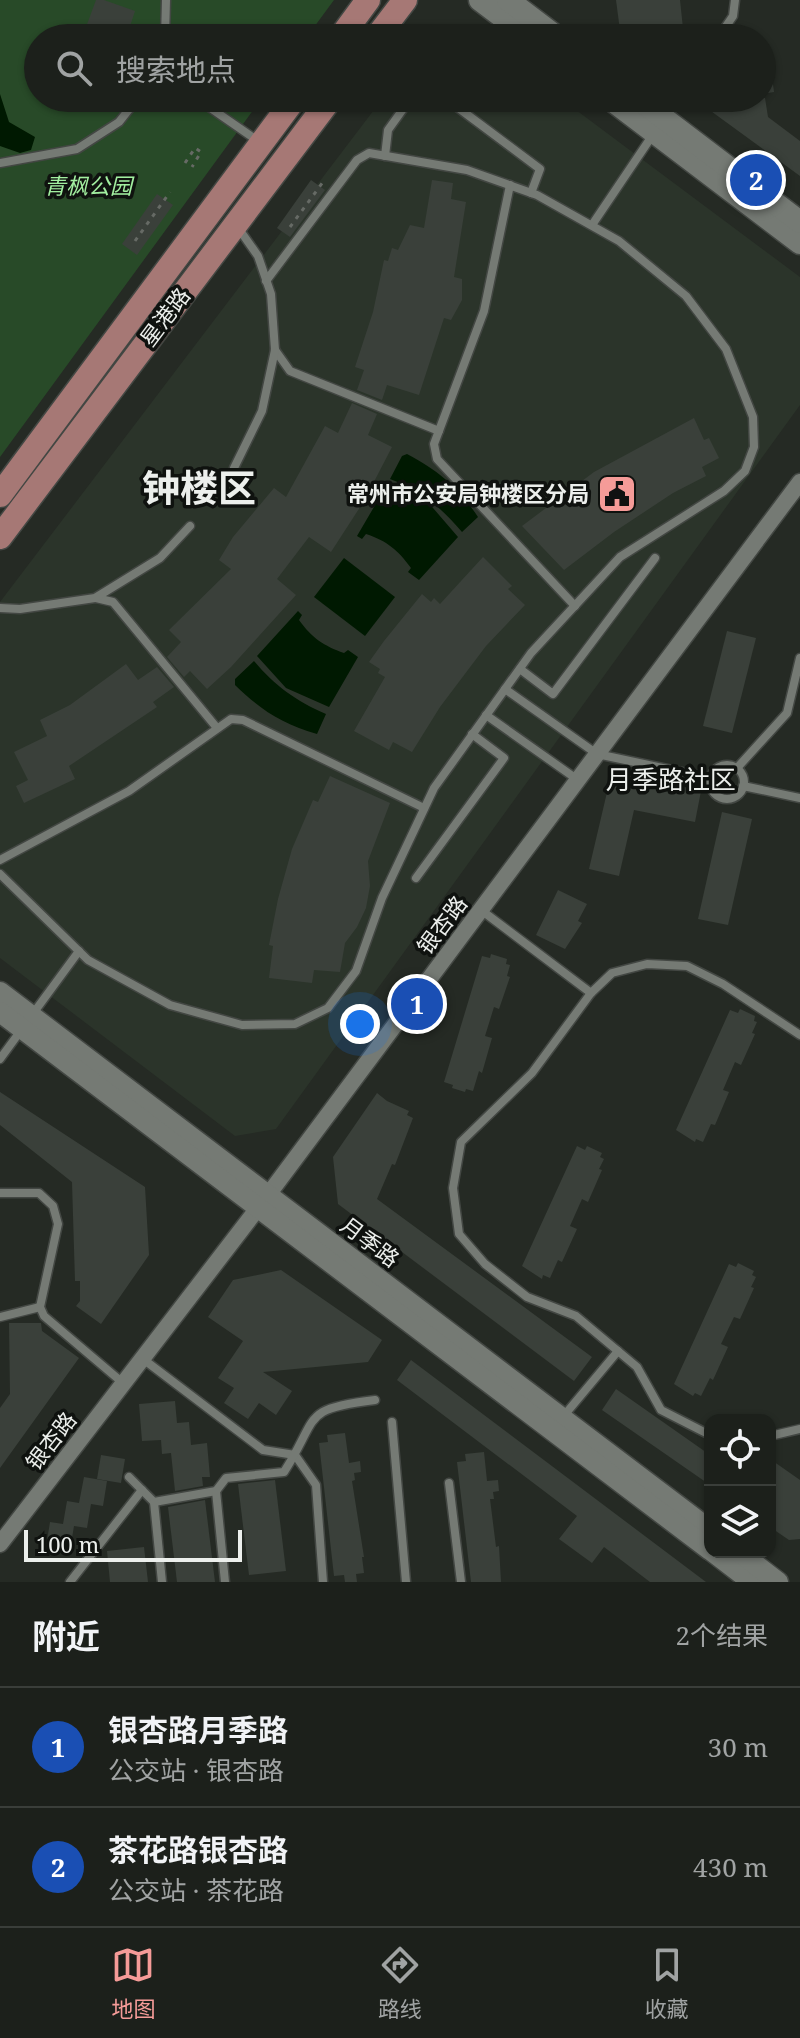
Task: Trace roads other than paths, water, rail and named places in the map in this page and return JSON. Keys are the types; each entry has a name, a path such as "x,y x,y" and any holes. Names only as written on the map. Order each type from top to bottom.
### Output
{"main road":[{"path":"350,24 368,0"},
{"path":"387,24 405,0"},
{"path":"480,0 512,24"},
{"path":"508,0 540,24"},
{"name":"星港路","path":"0,495 285,112"},
{"name":"星港路","path":"0,537 320,112"},
{"path":"634,112 800,222"},
{"path":"648,112 659,126 800,243"}],"street":[{"name":"银杏路","path":"0,1544 264,1201 800,482"},
{"name":"月季路","path":"0,992 27,1022 264,1201 704,1546"},
{"name":"月季路","path":"0,1012 27,1022"},
{"name":"月季路","path":"264,1201 704,1525"},
{"name":"月季路","path":"720,1558 752,1582"},
{"path":"747,1558 778,1582"}],"lane":[{"path":"165,24 166,0"},
{"path":"728,24 733,16 735,0"},
{"path":"0,163 77,149 119,122 127,112"},
{"path":"216,112 262,144"},
{"path":"385,156 388,130 401,112"},
{"path":"464,112 540,169 531,193"},
{"path":"592,225 668,112"},
{"path":"0,874 88,960 170,1005 242,1025 295,1024 328,1008 356,971 382,898 434,788 520,669 620,557 724,491 745,471 754,447 753,417 726,349 686,296 619,241 592,225 531,193 467,170 369,153 357,160 266,281"},
{"path":"510,185 484,311 434,444 437,459 575,606"},
{"path":"234,468 262,411 275,350 271,294 258,256 236,224"},
{"path":"275,350 290,371 439,431"},
{"path":"95,598 160,558 190,526"},
{"path":"520,669 553,694 655,558"},
{"path":"0,618 3,608 20,609 95,598 113,602 217,728"},
{"path":"737,768 787,713 800,658"},
{"path":"505,689 597,754 710,778"},
{"path":"486,715 578,780"},
{"path":"0,860 129,791 231,719 243,720 424,808"},
{"path":"416,878 504,758 472,734"},
{"path":"721,766 737,768 743,777 743,786 735,797 725,799 712,789 710,778 721,766"},
{"path":"743,786 800,798"},
{"path":"481,910 591,993"},
{"path":"0,1059 79,951"},
{"path":"704,1432 661,1410 637,1367 576,1316 527,1297 485,1264 459,1234 453,1188 461,1142 532,1073 591,993 612,973 647,964 687,966 723,984 800,1035"},
{"path":"0,1193 39,1193 53,1206 58,1224 40,1307 44,1316 123,1383"},
{"path":"0,1317 40,1307"},
{"path":"562,1418 618,1351"},
{"path":"143,1359 263,1450 295,1455 316,1485 323,1582"},
{"path":"154,1502 216,1491 226,1478 284,1472 316,1414 337,1405 375,1400"},
{"path":"392,1422 406,1582"},
{"path":"776,1435 800,1429"},
{"path":"129,1477 154,1502 162,1582"},
{"path":"449,1483 461,1582"},
{"path":"70,1582 142,1490"},
{"path":"216,1491 225,1582"}],"place":[{"name":"茶花路银杏路","path":"756,180"},
{"name":"常州市公安局钟楼区分局","path":"617,494"},
{"name":"银杏路月季路","path":"417,1004"}],"district":[{"name":"钟楼区","path":"199,489"},
{"name":"月季路社区","path":"671,780"}],"park label":[{"name":"青枫公园","path":"88,186"}]}
